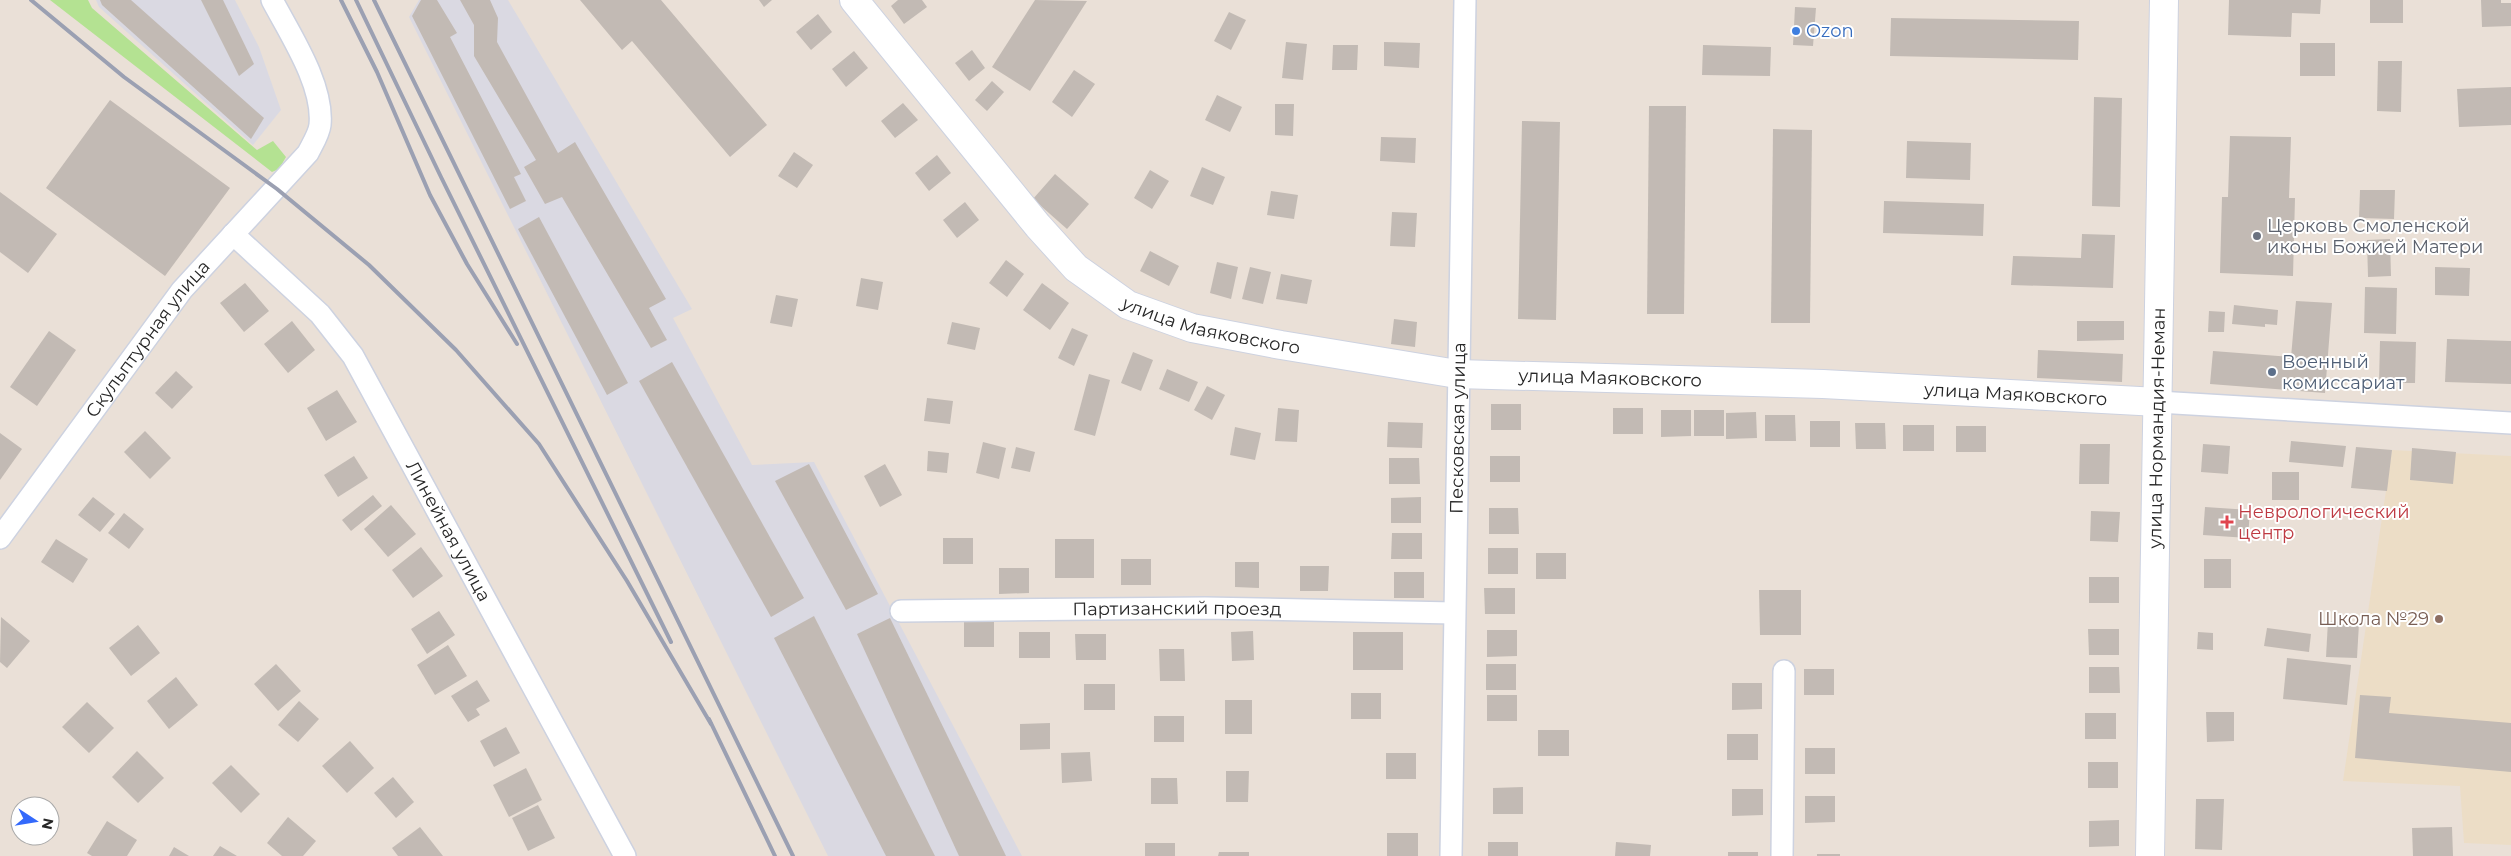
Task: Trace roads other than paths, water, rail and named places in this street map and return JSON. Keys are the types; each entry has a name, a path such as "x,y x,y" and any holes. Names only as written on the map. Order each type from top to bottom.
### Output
{"street":[{"name":"Скульптурная улица","path":"0,538 182,290 308,153 320,125 316,92 272,0"},
{"name":"улица Маяковского","path":"854,0 1038,226 1076,268 1128,305 1192,328 1281,346 1457,374 1823,384 2511,423"},
{"name":"Песковская улица","path":"1451,856 1457,374 1465,0"},
{"name":"улица Нормандия-Неман","path":"2150,856 2164,0"},
{"name":"Линейная улица","path":"234,234 320,314 353,356 625,856"},
{"name":"Партизанский проезд","path":"901,611 1205,608 1454,613"},
{"path":"1782,856 1784,671"}],"railway":[{"path":"31,0 124,77 277,189 369,265 456,350 539,444 627,581 711,724"},
{"path":"341,0 377,72 430,195 467,264 517,344"},
{"path":"356,0 441,177 671,642"},
{"path":"374,0 793,856"},
{"path":"709,719 775,856"}],"place":[{"name":"Ozon","path":"1796,31"},
{"name":"Церковь Смоленской иконы Божией Матери","path":"2257,236"},
{"name":"Военный комиссариат","path":"2272,372"},
{"name":"Неврологический центр","path":"2227,522"},
{"name":"Школа №29","path":"2439,619"}]}
